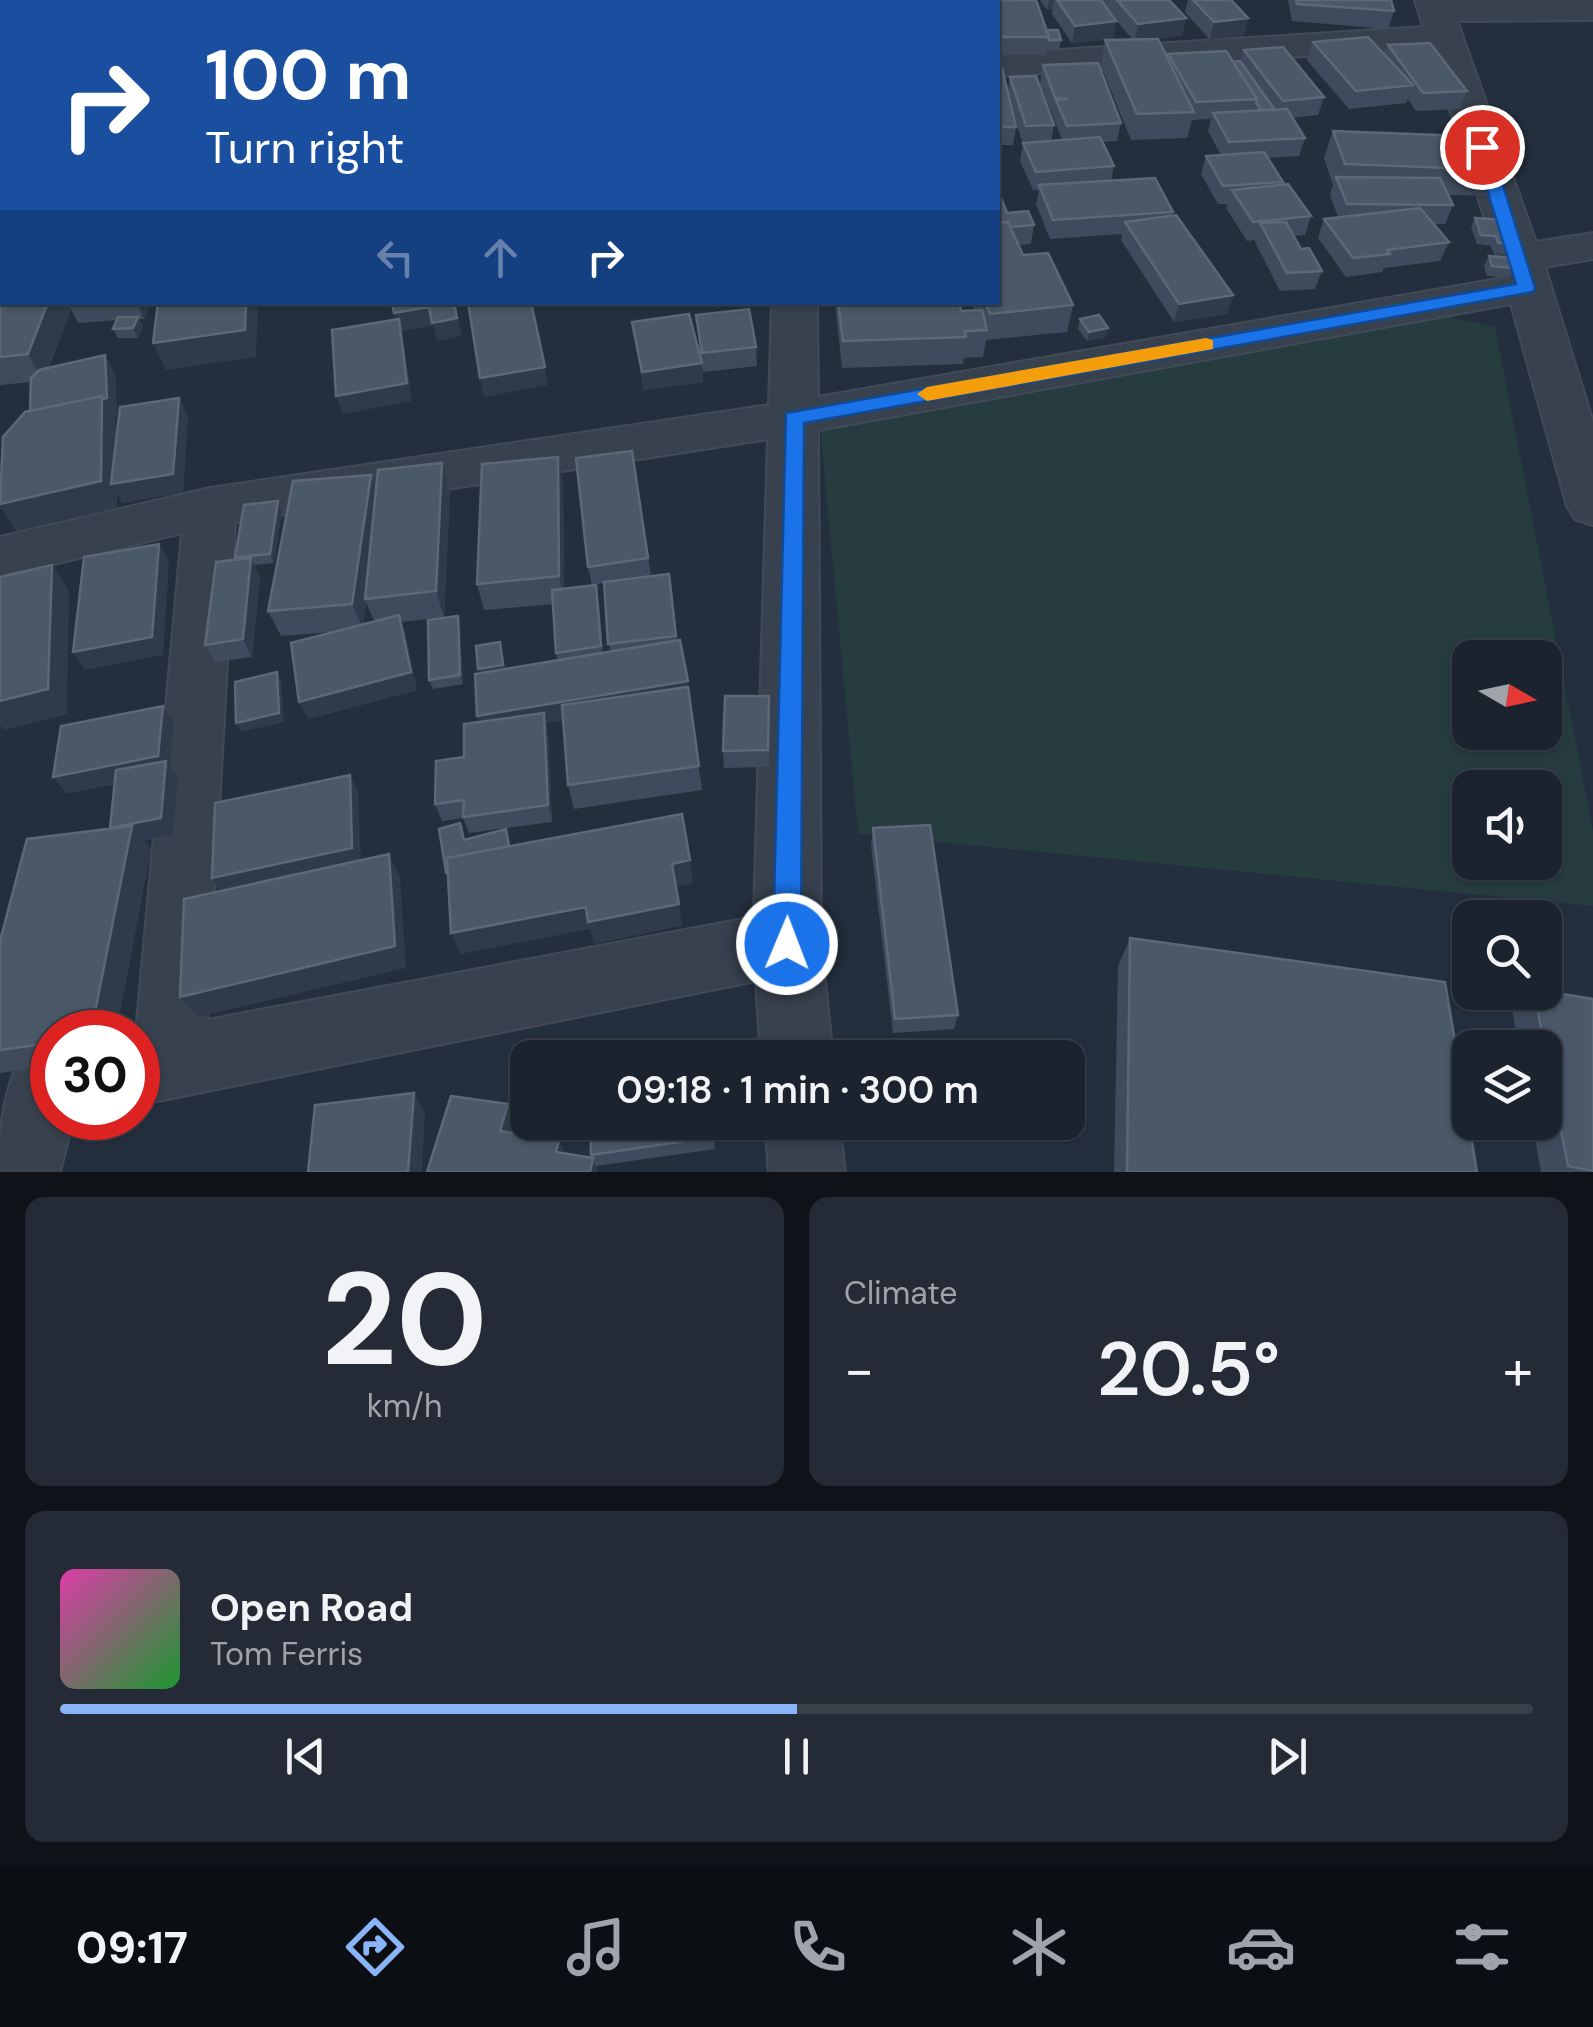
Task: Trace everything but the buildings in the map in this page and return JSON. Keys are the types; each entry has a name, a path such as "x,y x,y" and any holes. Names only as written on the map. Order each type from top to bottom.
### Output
{"street":[{"path":"1000,65 1438,16 1593,10"},
{"path":"1438,16 1544,338 1593,506"},
{"path":"0,557 210,507 794,418 1523,273 1593,246"},
{"path":"795,305 787,944 795,1040"},
{"path":"1544,338 1593,343"},
{"path":"159,1010 210,507"},
{"path":"160,1065 787,944"},
{"path":"22,1172 30,1108"},
{"path":"804,1140 807,1172"}],"green space":[{"path":"1440,315 1495,327 1556,640 1452,640 1452,750 1562,750 1562,672 1593,831 1593,906 858,834 820,427"}],"slow traffic":[{"path":"927,394 1206,345"}],"route":[{"path":"787,944 794,418 1526,288 1520,258 1482,147"}]}
